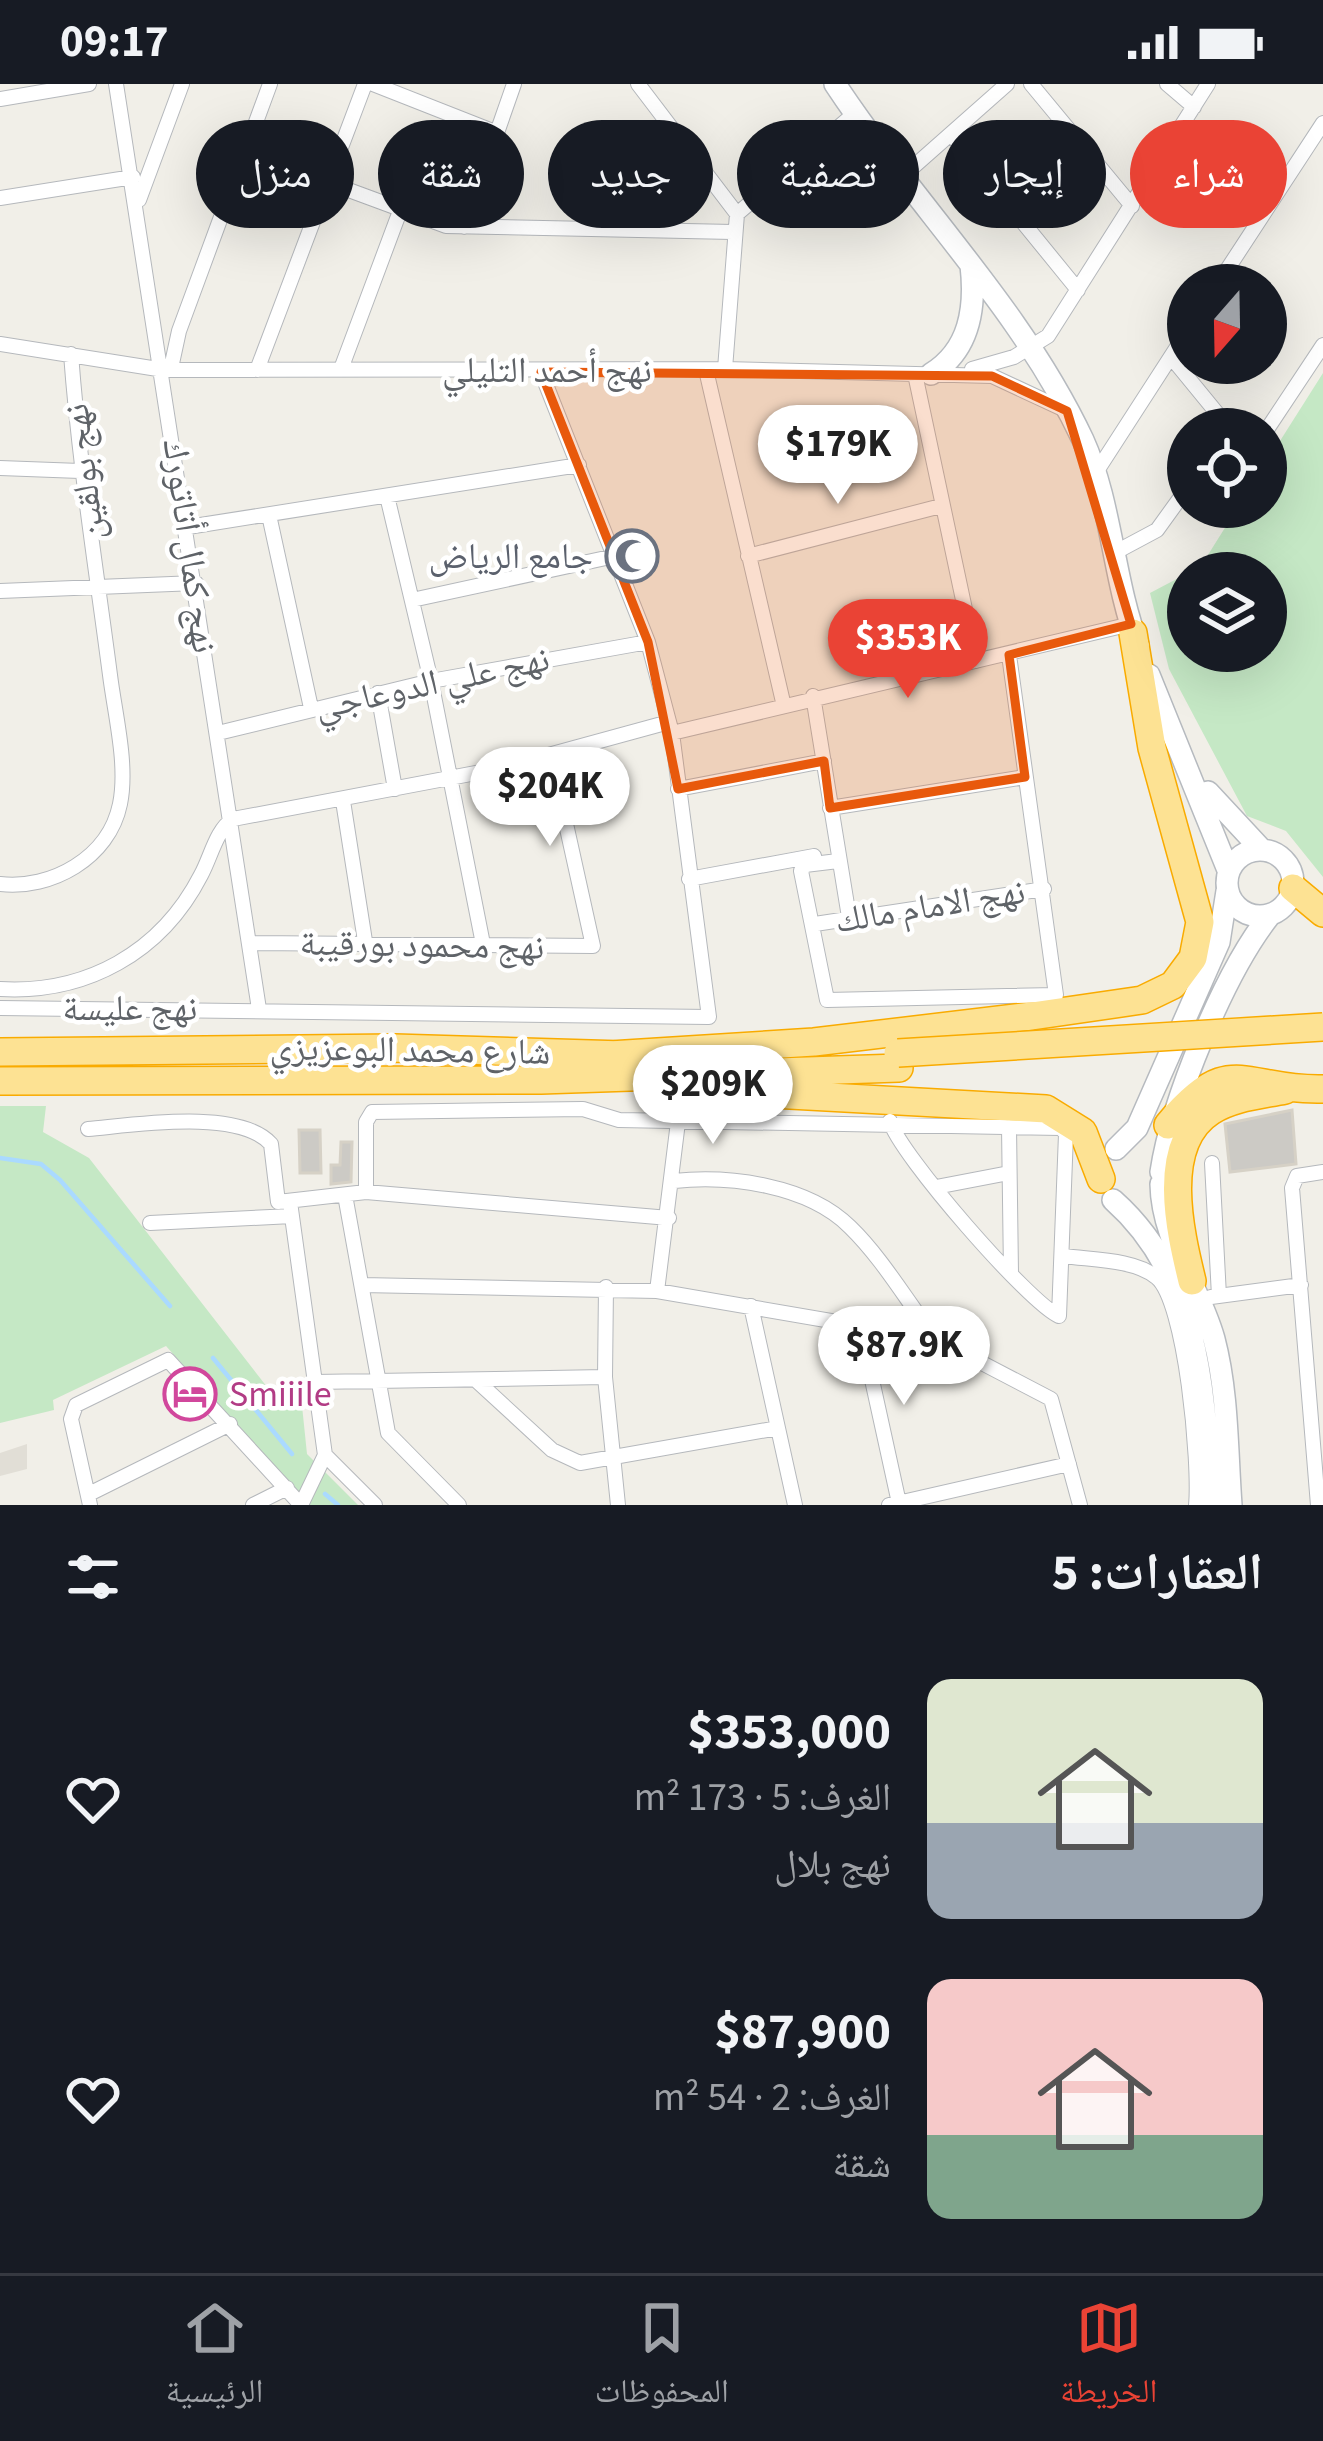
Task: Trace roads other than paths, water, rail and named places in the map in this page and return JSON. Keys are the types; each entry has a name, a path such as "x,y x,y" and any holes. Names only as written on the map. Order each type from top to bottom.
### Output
{"highway":[{"path":"610,1055 814,1042 1031,1016 1160,994 1183,973 1198,942 1200,922 1152,748 1132,629"},
{"path":"1293,888 1323,913"},
{"path":"1031,1016 1122,1013 1162,1002 1192,981 1219,942"},
{"name":"شارع محمد البوعزيزي","path":"0,1081 542,1081 898,1060 1323,1027"},
{"name":"شارع محمد البوعزيزي","path":"0,1052 373,1048 898,1060 1323,1045"},
{"path":"1168,1126 1210,1082 1259,1080 1285,1090"},
{"path":"542,1081 1029,1106 1075,1123 1090,1143 1107,1190"},
{"path":"1204,1292 1179,1213 1187,1138 1210,1111 1285,1090 1323,1089"}],"main road":[{"path":"835,84 859,120"},
{"path":"919,197 1031,349 1067,411 1095,474 1132,629 1227,881 1248,914 1270,915"},
{"path":"923,374 963,342 974,297 971,265"},
{"path":"1186,763 1240,831 1289,866 1293,888 1239,962 1168,1126 1161,1178 1163,1220 1204,1292 1222,1382 1231,1505"},
{"path":"1211,1505 1203,1383 1189,1319 1155,1248 1107,1190 1104,1162 1137,1128 1219,942 1227,881 1241,854 1262,849"},
{"path":"1116,1149 1144,1149 1161,1178"},
{"path":"1107,1190 1142,1204 1161,1178"}],"street":[{"path":"0,99 89,84"},
{"name":"نهج كمال أتاتورك","path":"116,84 167,369 259,1009"},
{"path":"137,205 182,84"},
{"path":"167,369 270,84"},
{"path":"354,120 369,84 464,120"},
{"path":"500,120 514,84"},
{"path":"638,84 736,214"},
{"path":"967,120 1007,84"},
{"path":"1031,84 1130,204"},
{"path":"1167,84 1195,107"},
{"path":"1187,120 1208,84"},
{"path":"725,369 736,214 854,113"},
{"path":"1231,264 1323,123"},
{"path":"919,162 943,141"},
{"path":"0,198 133,176"},
{"path":"1031,349 1048,336 1130,209"},
{"path":"257,370 310,228"},
{"path":"341,368 394,228"},
{"path":"518,228 733,232"},
{"path":"1028,228 1078,290"},
{"name":"نهج أحمد التليلي","path":"0,344 167,369 725,369 992,376 1067,411"},
{"path":"1281,408 1323,345"},
{"name":"نهج أحمد التليلي","path":"923,374 997,364 1031,349"},
{"name":"نهج بولقين","path":"0,884 46,881 81,864 103,840 121,802 99,589 80,471 71,354"},
{"path":"1095,474 1167,363"},
{"path":"706,370 783,703"},
{"path":"541,372 648,642 671,728 689,879 837,856"},
{"path":"923,374 941,506 976,661"},
{"path":"1193,384 1212,408"},
{"path":"188,527 580,465"},
{"path":"0,468 80,471"},
{"path":"387,496 431,681 483,944"},
{"path":"748,556 941,506"},
{"path":"269,515 311,708"},
{"path":"1114,553 1156,530 1167,515"},
{"path":"412,600 615,556"},
{"path":"0,591 196,583"},
{"path":"18,1008 8,989 78,983 125,961 167,926 200,879 223,828 233,819 343,801 1132,629"},
{"name":"نهج علي الدوعاجي","path":"218,733 431,681 648,642"},
{"path":"837,856 802,867 826,1000 1056,994 1009,655"},
{"path":"378,693 395,789"},
{"path":"813,696 849,917"},
{"name":"نهج محمود بورقيبة","path":"250,943 593,946 551,756"},
{"path":"678,789 824,760"},
{"path":"830,808 1024,777"},
{"path":"343,801 365,941"},
{"name":"نهج عليسة","path":"0,1008 710,1017 689,879"},
{"name":"نهج الامام مالك","path":"815,924 1044,889"},
{"path":"1285,1090 1323,1103"},
{"path":"366,1192 366,1122 373,1112 583,1109 619,1120 890,1121 1064,1130 1063,1310 1057,1316 917,1171 890,1121"},
{"path":"657,1291 678,1122"},
{"path":"88,1129 191,1123 251,1128 271,1144 277,1202 291,1209"},
{"path":"1010,1127 1011,1273"},
{"path":"1212,1163 1204,1292 1301,1285"},
{"path":"1318,1505 1318,1449 1292,1188 1298,1176 1323,1172"},
{"path":"936,1187 1009,1173"},
{"path":"674,1181 728,1178 833,1212 852,1228 936,1339"},
{"path":"150,1222 291,1209 366,1192 669,1218"},
{"path":"345,1195 388,1432 459,1505"},
{"path":"230,1424 90,1499 71,1420 76,1406 163,1360 173,1362 230,1424 301,1505 325,1455 291,1209"},
{"path":"1064,1256 1146,1271 1166,1288 1185,1366 1196,1505"},
{"path":"362,1285 657,1291 936,1339 1052,1399 1080,1505"},
{"path":"607,1287 605,1377 618,1505"},
{"path":"751,1306 795,1505"},
{"path":"860,1324 894,1504 1069,1464"},
{"path":"1305,1336 1323,1335"},
{"path":"314,1382 605,1377"},
{"path":"477,1381 560,1456 580,1463 778,1427"},
{"path":"325,1455 375,1505"},
{"path":"254,1505 287,1488"}],"waterway":[{"path":"0,1158 41,1164 60,1180 170,1306"},
{"path":"213,1358 292,1454"},
{"path":"325,1494 338,1505"}],"place":[{"name":"جامع الرياض","path":"632,556"},
{"name":"Smiiile","path":"190,1394"}]}
